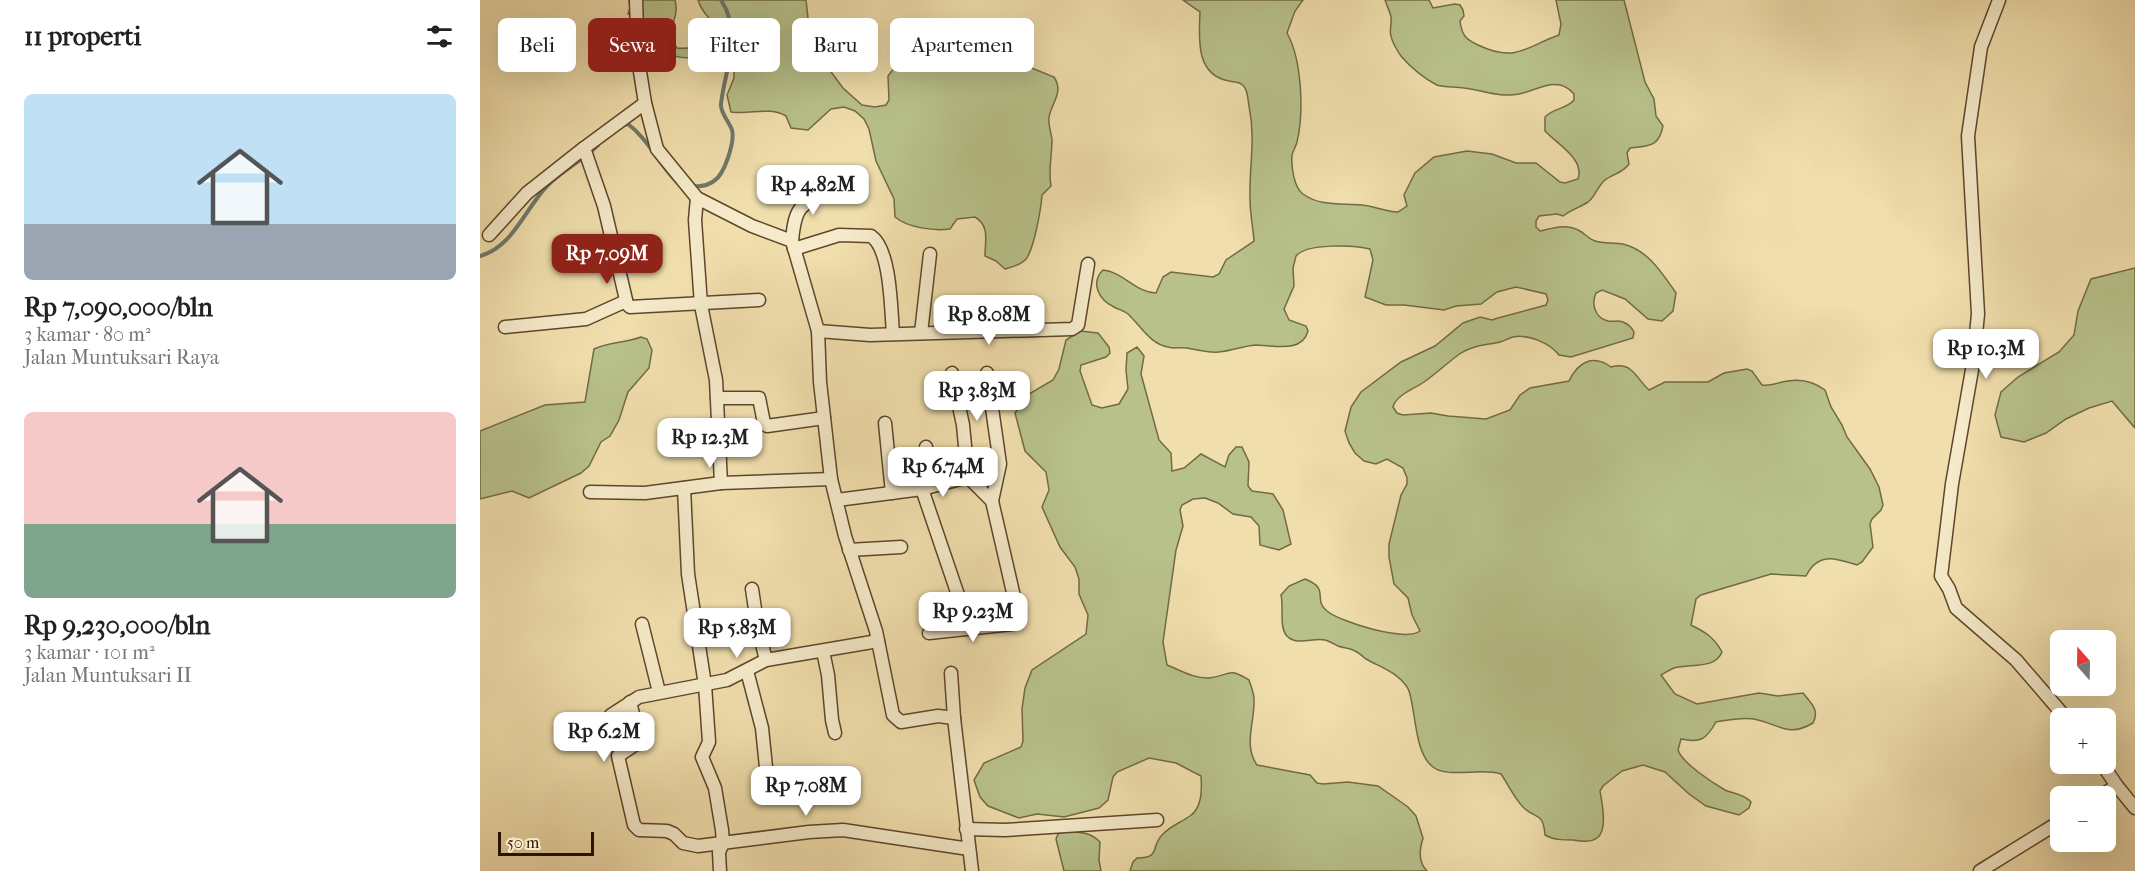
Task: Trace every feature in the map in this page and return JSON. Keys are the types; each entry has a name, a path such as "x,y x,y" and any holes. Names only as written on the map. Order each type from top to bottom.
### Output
{"street":[{"path":"636,0 638,58 645,103 657,149 697,198 793,245 839,235 871,236 876,239 885,262 893,334"},
{"path":"1999,0 1981,47 1968,136 1978,314 1973,363 1952,484 1941,576 1956,608 2016,660 2057,708"},
{"path":"489,235 526,193 645,103"},
{"path":"584,150 604,206 626,301 630,307 759,300"},
{"path":"832,191 802,206 794,222 793,245 818,331 831,479 849,550 872,615 893,715 901,722 938,716 954,718"},
{"path":"697,198 695,220 701,304 716,380 722,483"},
{"path":"921,333 930,254"},
{"path":"818,331 893,334 1072,329 1078,325 1088,264"},
{"path":"505,327 586,319 626,301"},
{"path":"952,373 963,425 968,477 992,501"},
{"path":"929,633 1012,624 1018,620 992,501 1000,464 987,373"},
{"path":"717,398 759,398 764,423 767,426 824,417"},
{"path":"885,423 892,493"},
{"path":"926,447 927,487 958,595 963,629"},
{"path":"837,500 927,487 968,477"},
{"path":"590,492 645,493 722,483 831,479"},
{"path":"684,488 688,574 705,685 709,742 702,757 715,788 723,843 719,852 720,871"},
{"path":"849,550 901,547"},
{"path":"752,589 758,629 766,660"},
{"path":"642,624 659,692"},
{"path":"611,715 639,697 727,680 766,660 878,640"},
{"path":"823,651 835,733"},
{"path":"747,671 762,728 767,777"},
{"path":"951,673 972,871"},
{"path":"630,702 638,734 636,744 618,756 634,825 639,830 667,831 683,843 694,846 843,830 969,849"},
{"path":"2109,774 2135,808"},
{"path":"966,829 1016,829 1156,820"},
{"path":"1980,871 2050,828"}],"green space":[{"path":"629,0 675,0 676,10 674,18 641,18 628,14"},
{"path":"698,0 806,0 808,18 792,18 792,72 831,72 843,88 862,105 875,107 886,105 889,100 888,76 891,72 1034,72 1034,69 1054,77 1058,92 1049,120 1052,140 1051,186 1042,195 1039,219 1026,259 1005,269 996,261 985,256 985,229 975,217 957,219 950,229 936,230 914,226 895,217 894,199 876,161 869,129 864,119 855,111 844,107 831,109 808,130 791,128 786,116 780,113 731,112 727,95 734,72 780,72 780,18 709,18"},
{"path":"1183,0 1303,0 1295,11 1287,33 1299,71 1301,101 1297,142 1292,155 1297,187 1303,194 1317,201 1398,212 1407,206 1404,195 1415,173 1434,157 1467,151 1492,154 1516,163 1536,163 1560,182 1565,183 1578,179 1579,172 1574,158 1545,131 1545,117 1574,100 1574,94 1568,88 1561,85 1548,85 1519,94 1505,95 1437,85 1413,68 1398,52 1390,31 1391,17 1385,0 1429,0 1433,8 1460,5 1464,16 1460,21 1461,26 1467,38 1491,50 1511,53 1559,35 1561,24 1556,0 1624,0 1645,82 1654,99 1656,116 1663,126 1661,133 1656,142 1652,144 1630,148 1627,153 1629,164 1627,167 1605,180 1588,202 1563,216 1557,214 1539,216 1536,227 1540,231 1570,227 1595,241 1623,244 1640,251 1654,263 1676,293 1673,311 1662,321 1648,319 1625,299 1602,290 1596,293 1595,297 1594,306 1597,314 1608,321 1621,321 1627,324 1634,332 1633,338 1571,357 1559,355 1544,343 1532,338 1519,336 1475,347 1461,353 1424,382 1401,396 1393,407 1397,413 1403,415 1431,413 1486,419 1510,410 1520,395 1530,388 1569,381 1581,365 1592,361 1598,361 1611,367 1629,368 1649,390 1665,382 1708,382 1724,373 1747,369 1752,371 1762,385 1799,380 1810,382 1825,390 1847,437 1870,469 1879,487 1883,505 1870,524 1873,547 1857,565 1834,559 1822,560 1811,568 1806,576 1771,574 1701,595 1696,599 1691,625 1716,642 1722,652 1719,658 1708,664 1674,668 1661,675 1675,694 1697,704 1759,693 1778,696 1803,693 1814,707 1816,714 1813,723 1797,729 1790,730 1754,719 1739,719 1716,722 1702,739 1693,741 1681,739 1678,750 1691,767 1725,790 1751,802 1749,808 1739,815 1706,806 1665,772 1643,765 1622,771 1603,786 1600,791 1603,823 1597,838 1585,841 1548,837 1545,835 1541,819 1520,803 1501,774 1447,772 1433,767 1428,762 1420,747 1410,693 1398,677 1353,650 1325,640 1300,641 1290,639 1286,635 1283,626 1281,595 1289,586 1305,579 1319,590 1323,607 1345,620 1387,632 1412,634 1420,631 1412,615 1408,598 1394,584 1389,557 1389,544 1407,478 1403,468 1387,459 1376,464 1364,461 1355,453 1345,431 1351,407 1361,392 1401,362 1435,346 1463,323 1480,317 1492,320 1546,305 1548,300 1546,294 1516,287 1497,292 1481,304 1456,306 1444,310 1386,305 1365,297 1373,260 1370,249 1331,246 1310,249 1296,256 1293,268 1294,286 1284,309 1289,320 1306,326 1308,331 1300,343 1293,346 1255,345 1215,352 1170,348 1157,343 1128,314 1104,300 1097,286 1097,280 1103,270 1117,274 1142,289 1156,293 1163,277 1171,272 1213,277 1219,274 1226,260 1254,241 1250,210 1252,130 1247,92 1240,83 1218,77 1210,71 1201,54 1200,12"},
{"path":"676,47 688,48 688,58 676,56"},
{"path":"2135,268 2135,428 2112,401 2089,408 2066,419 2046,433 2024,442 2001,437 1995,415 2001,392 2018,377 2059,352 2074,335 2078,311 2091,279"},
{"path":"1080,331 1098,333 1109,347 1110,353 1106,357 1081,365 1080,371 1092,405 1102,408 1119,404 1128,389 1127,353 1137,347 1144,356 1141,374 1159,440 1171,453 1172,471 1184,468 1201,454 1225,467 1229,455 1236,447 1242,447 1249,462 1248,486 1252,491 1273,494 1283,510 1291,544 1279,550 1260,545 1259,526 1251,517 1233,514 1218,503 1205,498 1193,499 1182,505 1180,510 1183,526 1176,550 1163,642 1167,665 1198,677 1209,678 1232,673 1249,680 1254,699 1250,741 1257,765 1310,775 1317,783 1348,782 1378,786 1408,807 1416,816 1423,838 1420,851 1421,860 1427,871 1130,871 1137,858 1144,858 1152,854 1158,840 1165,832 1194,813 1200,798 1201,776 1176,763 1149,758 1117,772 1113,777 1108,800 1099,808 1064,817 1037,814 1019,818 988,806 980,797 974,780 984,763 1021,747 1025,688 1032,670 1086,634 1088,615 1079,594 1079,579 1075,567 1060,547 1042,507 1049,490 1046,472 1025,451 1015,413 1029,394 1053,380 1059,369 1066,340"},
{"path":"641,337 647,339 652,350 649,368 628,392 619,420 610,436 601,442 589,466 581,473 529,498 512,491 480,499 480,431 545,405 585,402 594,349"},
{"path":"1063,832 1088,834 1100,842 1101,871 1064,871 1056,839 1058,834"}],"waterway":[{"path":"693,186 706,185 718,177 725,165 732,142 732,130 721,107 732,38 731,26 721,0"},
{"path":"622,125 628,124 635,130 677,182"},
{"path":"480,256 491,251 510,236 547,186 598,145"}]}
